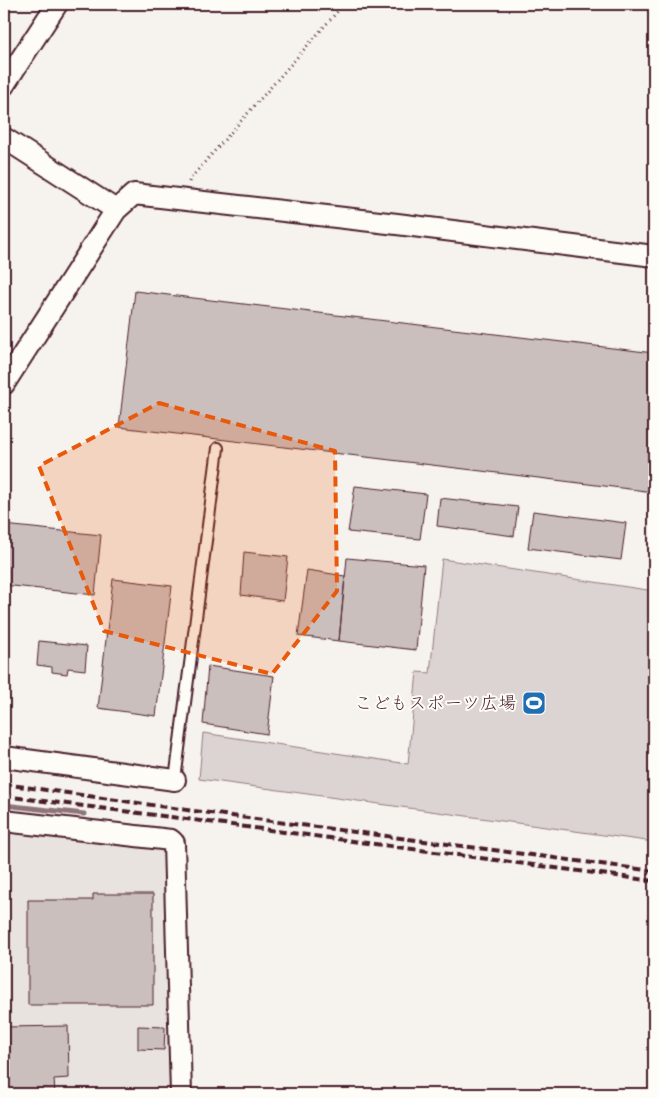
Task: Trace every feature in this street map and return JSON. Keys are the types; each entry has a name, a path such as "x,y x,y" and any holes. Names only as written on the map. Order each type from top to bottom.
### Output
{"street":[{"path":"4,84 57,4"},
{"path":"4,138 116,210"},
{"path":"4,384 116,210 134,194 654,256"},
{"path":"4,757 175,780"},
{"path":"4,821 171,840 174,843 181,1094"}],"lane":[{"path":"175,780 218,448"}],"path":[{"path":"184,200 190,179 344,4"}],"highlighted area":[{"path":"159,403 335,451 337,591 272,674 104,631 39,466"}],"shaded area":[{"name":"こどもスポーツ広場","path":"442,559 654,591 654,842 199,779 203,733 408,764 417,672 430,673"},
{"path":"4,830 164,848 169,853 170,1094 4,1094"}],"building":[{"path":"135,291 654,353 654,492 119,427"},
{"path":"355,486 426,494 420,539 348,532"},
{"path":"440,498 518,507 514,536 437,526"},
{"path":"533,511 626,523 621,560 528,548"},
{"path":"4,525 101,535 95,595 4,585"},
{"path":"244,552 288,557 283,601 241,595"},
{"path":"347,558 424,565 416,650 339,641"},
{"path":"307,570 345,576 339,641 298,636"},
{"path":"113,579 172,586 156,716 98,708"},
{"path":"39,641 87,646 85,670 68,668 67,674 52,672 52,667 37,665"},
{"path":"208,666 274,676 267,734 203,724"},
{"path":"93,894 153,894 153,1005 28,1005 28,900 93,900"},
{"path":"68,1026 69,1078 54,1079 55,1094 4,1094 4,1027"},
{"path":"138,1026 165,1027 164,1050 138,1049"}],"waterway":[{"path":"4,805 84,814"}],"railway":[{"path":"4,784 194,811 654,871"},
{"path":"4,796 654,881"}],"place":[{"name":"こどもスポーツ広場","path":"534,703"}]}
